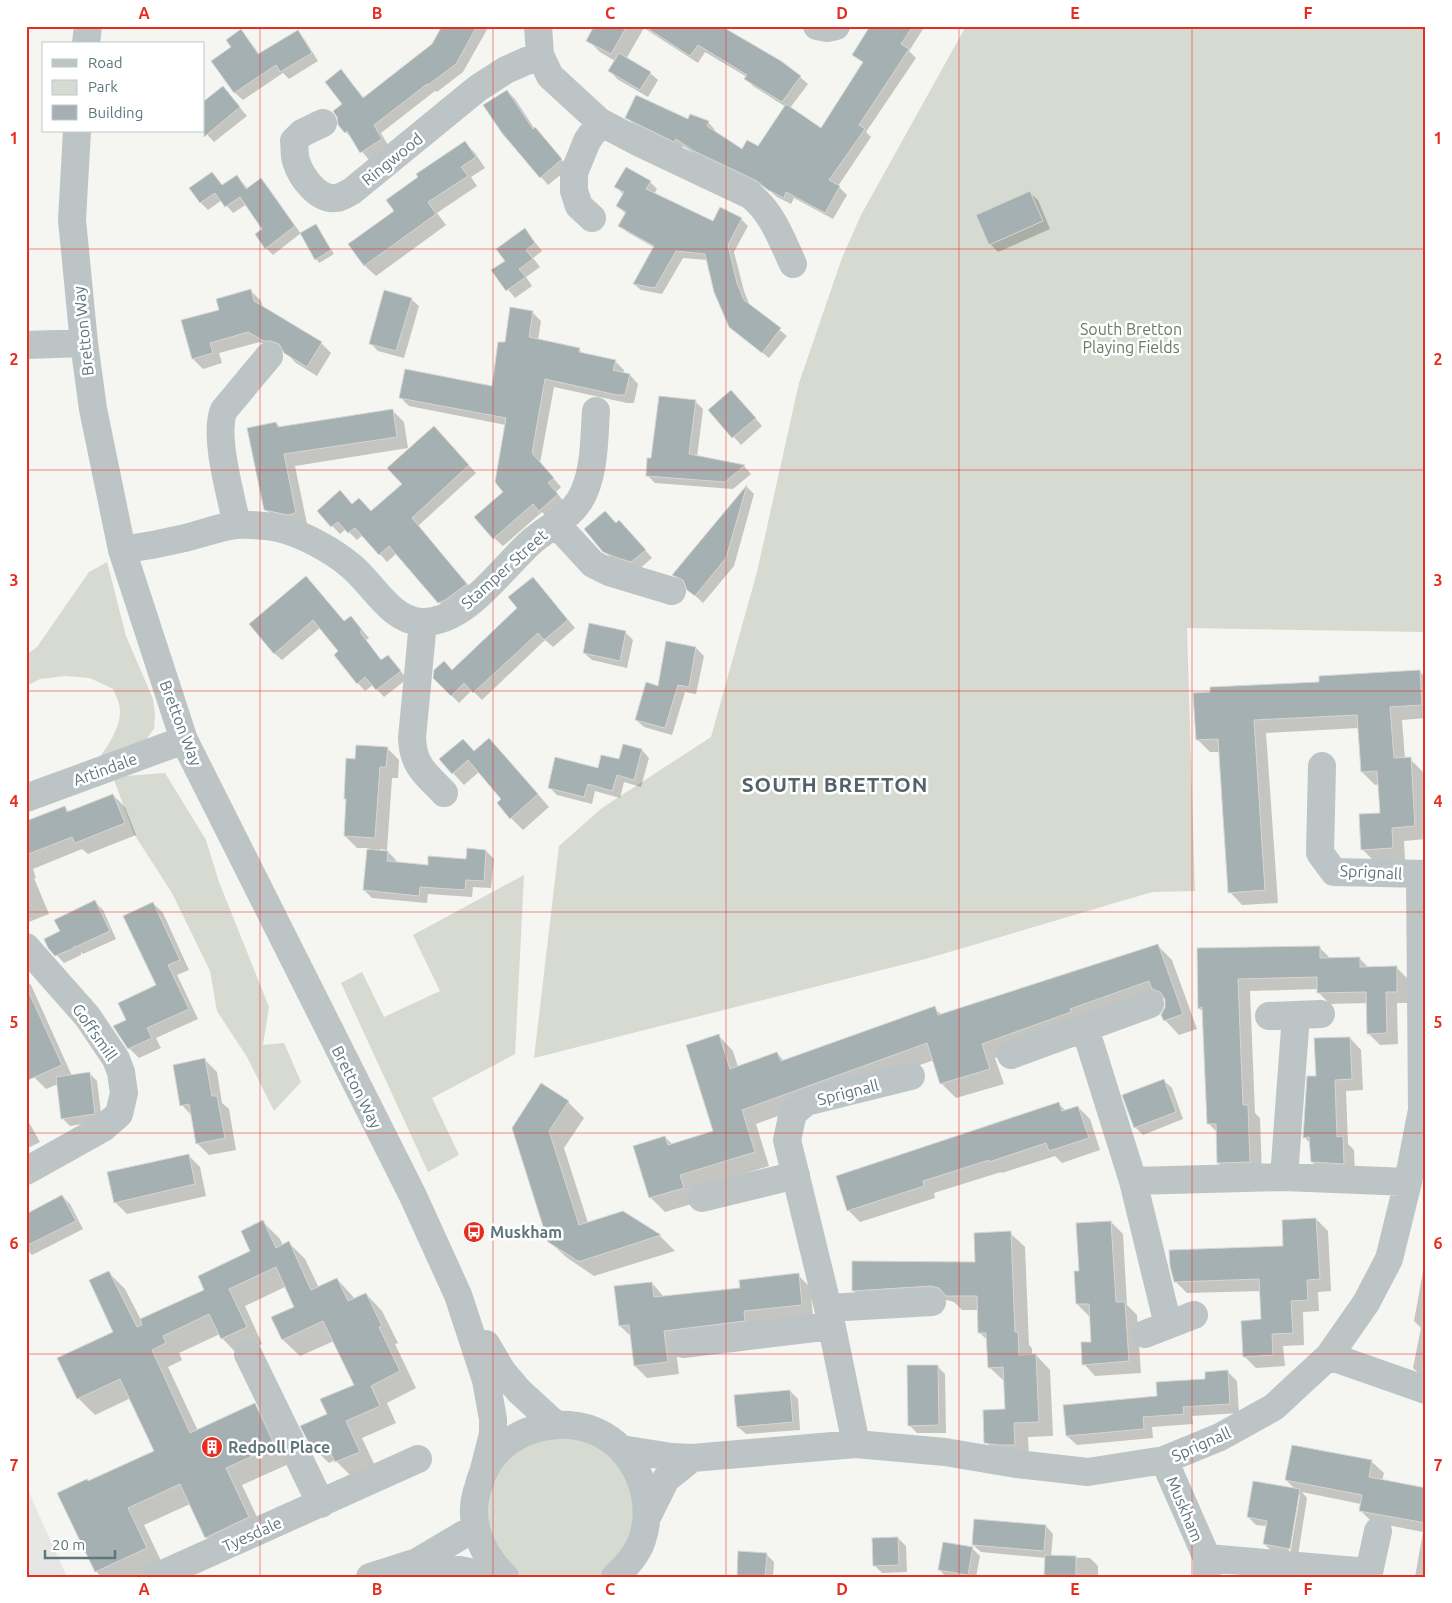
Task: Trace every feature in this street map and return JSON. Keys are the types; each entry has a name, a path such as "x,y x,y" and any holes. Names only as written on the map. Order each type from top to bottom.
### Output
{"street":[{"path":"86,42 88,26"},
{"path":"538,26 540,56 550,76 600,122 750,195 760,203 773,220 793,264"},
{"path":"817,26 827,28 836,26"},
{"name":"Ringwood","path":"323,122 302,133 294,141 295,159 302,176 313,189 326,196 337,198 352,191 478,88 506,70 540,56"},
{"path":"592,218 579,206 574,191 574,172 587,141 600,122"},
{"name":"Bretton Way","path":"77,132 72,220 84,344 93,409 122,550 184,740 413,1196 458,1295 502,1372 519,1391 555,1424"},
{"path":"26,345 84,344"},
{"path":"236,525 220,440 221,416 269,356"},
{"name":"Stamper Street","path":"423,622 445,617 468,605 532,541 566,516 580,500 588,479 593,453 596,411"},
{"path":"556,524 593,564 609,572 672,591"},
{"path":"122,550 186,538 236,525 278,528 310,539 352,566 398,613 410,620 423,622 412,738 413,752 417,763 444,793"},
{"name":"Artindale","path":"26,798 184,740"},
{"name":"Sprignall","path":"622,1449 672,1457 692,1458 856,1444 945,1452 1016,1464 1088,1472 1164,1460 1220,1437 1274,1407 1329,1356 1366,1303 1389,1259 1424,1110 1423,874 1334,872 1320,853 1322,766"},
{"name":"Goffsmill","path":"26,946 92,1024 116,1059 121,1072 124,1093 119,1114 103,1128 26,1171"},
{"path":"1011,1055 1150,1004"},
{"path":"1269,1016 1308,1014 1284,1177"},
{"path":"1084,1028 1133,1181 1156,1329 1194,1315"},
{"name":"Sprignall","path":"856,1444 830,1317 787,1140 793,1113 806,1102 911,1076"},
{"path":"702,1198 796,1175"},
{"path":"1133,1181 1284,1177 1408,1182"},
{"name":"Bretton Way","path":"458,1295 486,1380 493,1419 493,1434 475,1500 476,1527 482,1547 493,1564 505,1577"},
{"path":"683,1344 830,1317 932,1302"},
{"path":"248,1354 321,1504"},
{"path":"1329,1356 1426,1390"},
{"path":"483,1473 496,1454 513,1439 533,1429 555,1424 580,1426 602,1435 622,1449 636,1469 645,1493 647,1518"},
{"path":"624,1572 641,1541 647,1518 666,1479 692,1458"},
{"name":"Tyesdale","path":"156,1577 187,1571 321,1504 418,1459"},
{"name":"Muskham","path":"1164,1460 1207,1568 1368,1574 1378,1531"},
{"path":"370,1577 417,1562 476,1527"},
{"path":"417,1562 496,1577"}],"shaded area":[{"path":"26,1486 67,1577 26,1577"}],"green space":[{"name":"South Bretton Playing Fields","path":"966,26 1426,26 1426,632 1187,628 1195,891 1152,892 929,958 534,1058 559,846 602,808 711,737 757,572 799,383 842,258 861,215"},
{"path":"107,562 126,636 153,699 155,714 154,729 144,742 99,758 118,726 120,711 113,689 90,678 65,676 40,679 26,686 26,655 37,647 89,572"},
{"path":"165,773 206,840 219,882 269,1007 263,1045 284,1043 301,1082 274,1111 247,1057 217,1011 210,971 172,893 134,834 113,777"},
{"path":"524,875 515,1054 432,1098 459,1155 428,1172 341,983 362,972 384,1017 440,991 413,935"},
{"path":"579,1426 645,1493 615,1577 505,1577 493,1564 483,1473 495,1454"}],"building":[{"path":"442,26 477,26 456,64 374,125 382,139 360,153 347,131 345,133 338,125 337,117 333,111 342,104 325,82 341,69 363,98 432,44"},
{"path":"594,26 627,26 611,54 586,41"},
{"path":"644,26 721,26 781,61 801,76 782,102 744,79 747,75 698,45 690,56"},
{"path":"870,26 913,26 901,44 909,49 859,125 865,129 829,180 840,186 825,213 786,192 784,198 768,190 757,181 694,151 676,139 674,142 625,118 636,95 688,119 690,114 709,121 707,126 742,149 747,140 758,146 786,104 821,128 863,62 852,55"},
{"path":"241,29 258,54 298,30 312,53 280,72 276,65 234,93 211,61 231,47 226,40"},
{"path":"619,53 651,72 640,90 608,71"},
{"path":"223,86 240,107 204,137 205,132 205,100"},
{"path":"507,90 533,129 535,127 562,159 540,178 502,133 483,105"},
{"path":"465,141 476,157 461,167 468,176 428,202 436,214 364,266 348,244 394,211 386,200 418,177 416,174"},
{"path":"626,167 651,181 646,189 713,221 720,207 742,218 728,245 737,283 744,300 781,328 762,353 729,327 714,292 705,254 676,251 655,288 633,284 654,246 618,226 626,212 616,206 624,192 614,187"},
{"path":"212,172 222,185 237,175 246,189 261,178 295,226 265,249 255,234 262,229 240,197 225,207 215,193 200,203 189,188"},
{"path":"1030,191 1043,221 989,245 976,215"},
{"path":"316,224 331,250 315,260 300,233"},
{"path":"525,228 535,243 526,250 533,259 519,269 526,277 506,291 491,270 505,261 496,249"},
{"path":"251,289 254,301 322,342 307,367 284,353 279,344 264,341 248,332 210,343 213,353 192,359 181,320 219,310 216,299"},
{"path":"384,290 412,298 396,351 369,344"},
{"path":"510,307 533,311 529,337 580,348 579,352 616,360 613,370 630,374 625,395 617,395 545,379 532,453 554,478 548,483 558,494 539,511 533,504 493,539 474,517 503,492 495,482 506,418 399,398 405,369 492,386 498,342 505,342"},
{"path":"731,390 756,418 732,438 708,410"},
{"path":"659,396 696,400 689,454 745,465 725,482 646,476 647,458 651,458"},
{"path":"393,409 397,437 284,454 296,513 288,515 264,510 247,428 276,422 278,427"},
{"path":"434,426 469,465 412,518 467,584 438,603 389,546 379,555 355,528 348,533 338,522 331,527 317,511 340,490 352,504 359,498 371,511 402,484 387,468"},
{"path":"747,485 726,558 695,596 687,590 683,580 672,575"},
{"path":"605,511 616,523 619,520 646,550 631,562 603,552 584,529"},
{"path":"306,576 344,621 351,616 362,630 360,632 381,660 388,655 401,671 376,690 365,677 357,684 334,655 338,651 313,620 274,654 249,624"},
{"path":"533,577 568,620 544,640 538,633 473,693 464,683 451,696 433,678 434,670 444,661 452,670 517,608 508,597"},
{"path":"589,623 626,631 620,661 583,653"},
{"path":"666,641 696,647 689,687 678,685 665,728 635,720 646,682 658,686"},
{"path":"1420,670 1422,705 1390,707 1394,758 1411,757 1415,826 1392,828 1393,848 1361,850 1359,814 1380,813 1377,771 1361,772 1357,715 1254,720 1265,890 1228,893 1218,739 1196,740 1193,693 1210,692 1210,687 1319,682 1319,676"},
{"path":"489,738 538,794 510,819 497,803 501,799 468,760 452,774 439,759 463,739 474,751"},
{"path":"623,744 642,749 634,780 617,775 612,791 588,784 584,797 548,788 555,757 598,768 601,755 619,759"},
{"path":"356,745 388,747 386,767 380,767 375,838 344,836 346,758 355,759"},
{"path":"113,794 125,823 75,843 72,837 26,855 26,821 65,806 67,812"},
{"path":"467,848 486,850 484,881 466,880 465,890 420,887 419,896 363,890 367,849 388,851 387,861 428,865 428,856 466,859"},
{"path":"95,900 110,931 55,956 48,948 44,939 60,931 54,920"},
{"path":"153,902 180,960 168,965 189,1009 147,1028 152,1038 128,1049 113,1026 126,1020 118,1003 156,985 123,916"},
{"path":"1158,944 1183,1014 1164,1021 1161,1015 1165,1007 1165,999 1160,992 1152,989 1149,981 1070,1009 1071,1012 982,1044 990,1069 940,1084 927,1043 742,1110 755,1152 680,1175 684,1188 649,1198 633,1146 665,1136 668,1145 713,1131 686,1045 719,1034 730,1069 777,1052 781,1061 935,1006 938,1015"},
{"path":"1320,946 1320,958 1360,957 1360,967 1397,966 1397,992 1386,992 1387,1033 1367,1034 1366,992 1317,993 1317,977 1238,979 1243,1105 1248,1105 1250,1162 1217,1163 1216,1124 1207,1124 1202,1007 1198,1009 1197,948"},
{"path":"26,986 62,1065 26,1081"},
{"path":"1350,1037 1352,1079 1335,1080 1337,1137 1343,1136 1344,1164 1311,1162 1309,1137 1303,1138 1307,1076 1316,1076 1314,1038"},
{"path":"205,1058 212,1096 217,1096 225,1138 196,1144 189,1104 180,1106 173,1065"},
{"path":"90,1072 95,1114 61,1119 56,1077"},
{"path":"1164,1079 1176,1112 1134,1128 1122,1095"},
{"path":"541,1083 569,1101 549,1131 579,1225 623,1211 661,1235 581,1261 548,1242 512,1128"},
{"path":"1059,1102 1062,1111 1078,1106 1089,1138 1049,1151 1046,1143 989,1162 989,1160 923,1181 924,1186 847,1211 836,1176"},
{"path":"189,1154 195,1184 114,1203 107,1172"},
{"path":"62,1195 76,1221 26,1246 26,1214"},
{"path":"1316,1218 1320,1279 1307,1280 1308,1300 1291,1301 1293,1333 1272,1334 1273,1355 1243,1357 1241,1321 1261,1319 1259,1279 1174,1282 1169,1250 1283,1246 1282,1220"},
{"path":"263,1220 276,1248 289,1241 311,1290 337,1278 348,1301 366,1293 382,1326 379,1327 400,1371 371,1386 380,1406 346,1421 360,1452 335,1462 325,1441 311,1447 300,1426 327,1414 320,1399 354,1385 323,1321 282,1340 271,1317 294,1307 276,1267 229,1289 247,1327 221,1339 209,1314 163,1336 166,1343 152,1350 190,1433 255,1403 275,1446 226,1468 249,1517 205,1538 180,1484 128,1508 147,1548 95,1572 57,1493 154,1451 120,1379 77,1399 57,1358 113,1332 89,1280 109,1271 137,1327 142,1325 140,1319 204,1290 198,1276 250,1251 241,1231"},
{"path":"1111,1221 1116,1302 1125,1302 1129,1361 1082,1365 1081,1342 1091,1342 1089,1304 1076,1304 1074,1271 1079,1271 1076,1223"},
{"path":"1011,1231 1015,1332 1018,1332 1019,1355 1036,1354 1039,1422 1014,1423 1015,1445 999,1445 984,1443 983,1410 1005,1409 1003,1367 988,1368 986,1333 978,1333 977,1296 946,1296 939,1288 931,1286 852,1291 852,1261 975,1262 974,1233"},
{"path":"799,1273 802,1305 744,1311 745,1321 664,1331 668,1362 634,1366 629,1325 619,1326 614,1286 652,1282 654,1297 740,1288 739,1280"},
{"path":"907,1365 938,1365 939,1425 908,1426"},
{"path":"1228,1370 1230,1404 1183,1407 1184,1414 1143,1417 1144,1429 1066,1436 1063,1405 1157,1396 1156,1382 1205,1379 1205,1372"},
{"path":"790,1390 793,1422 737,1427 734,1395"},
{"path":"1292,1445 1372,1460 1369,1477 1426,1488 1426,1523 1359,1511 1362,1495 1285,1480"},
{"path":"1253,1481 1300,1489 1290,1549 1263,1544 1267,1521 1247,1517"},
{"path":"974,1519 1046,1525 1044,1551 972,1545"},
{"path":"898,1537 899,1565 873,1566 872,1538"},
{"path":"943,1542 973,1547 968,1575 938,1570"},
{"path":"738,1551 767,1553 765,1577 737,1577"},
{"path":"1045,1555 1076,1556 1076,1577 1044,1577"}],"place":[{"name":"Muskham","path":"474,1232"},
{"name":"Redpoll Place","path":"212,1447"}],"district":[{"name":"SOUTH BRETTON","path":"835,784"}]}
